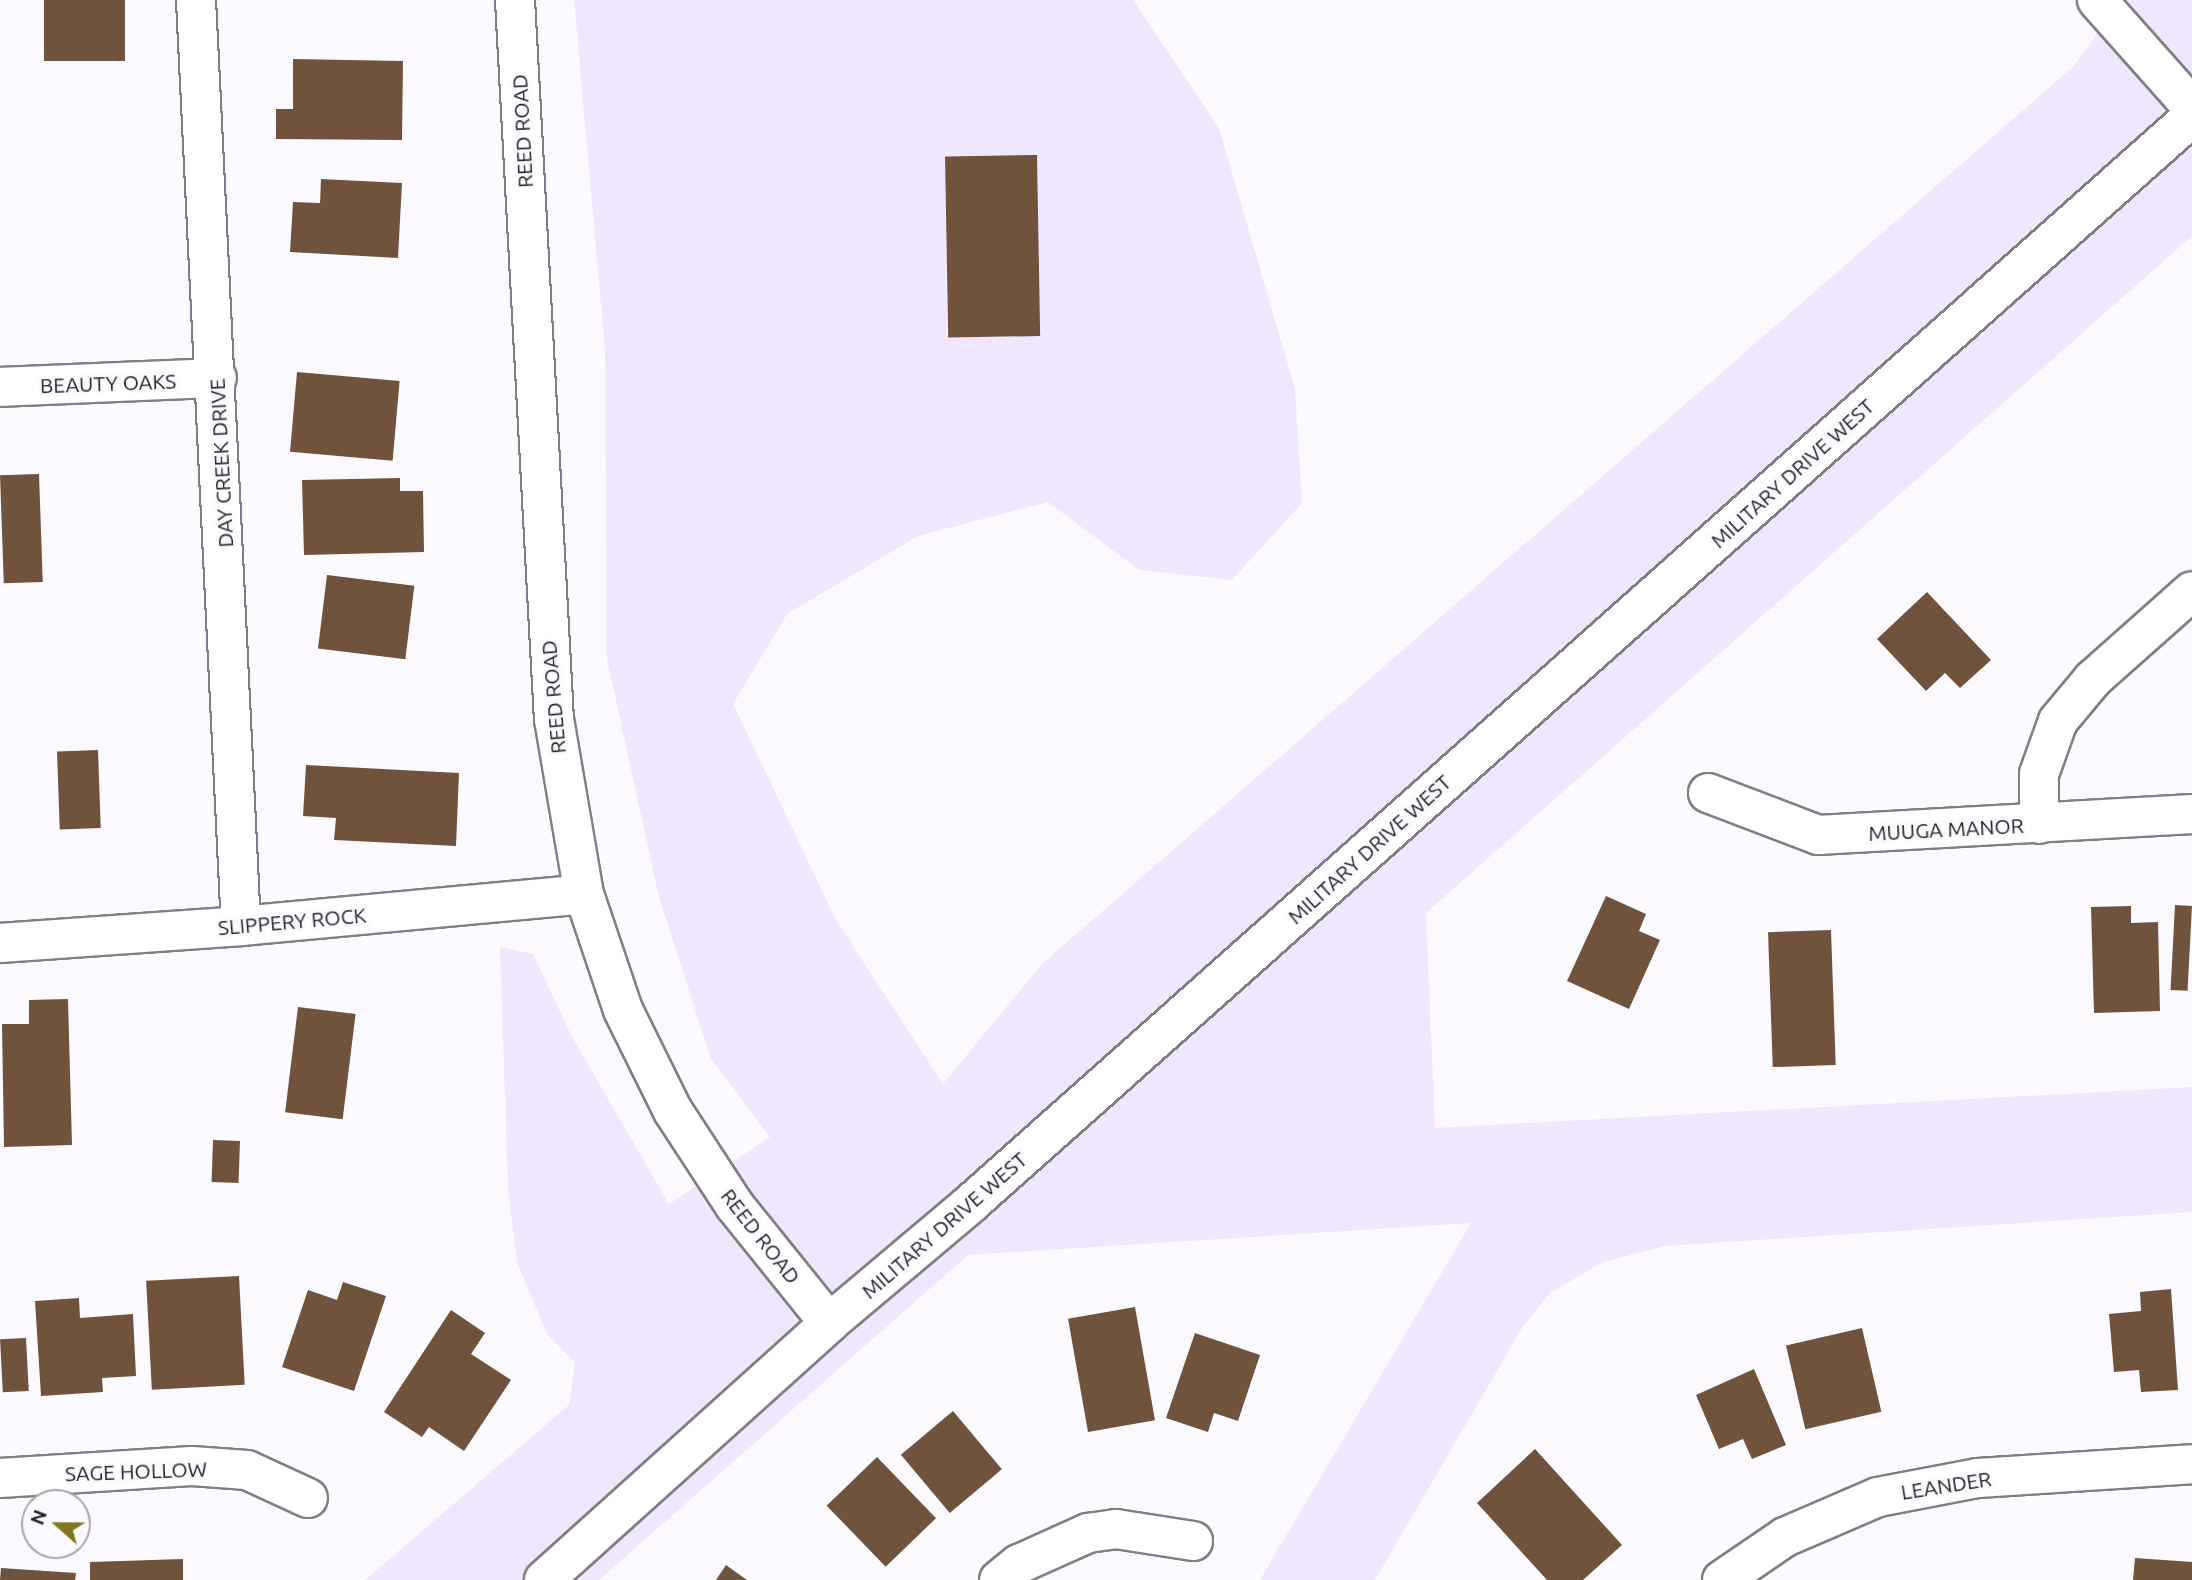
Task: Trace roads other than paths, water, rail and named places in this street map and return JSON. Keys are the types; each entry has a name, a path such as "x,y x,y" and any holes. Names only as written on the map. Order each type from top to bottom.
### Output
{"street":[{"name":"DAY CREEK DRIVE","path":"196,0 217,378 241,926"},
{"name":"REED ROAD","path":"515,0 554,719 584,894 623,1010 673,1111 735,1206 829,1322"},
{"path":"2097,0 2192,107"},
{"name":"MILITARY DRIVE WEST","path":"544,1580 829,1322 969,1205 2192,117"},
{"name":"BEAUTY OAKS","path":"0,387 217,378"},
{"path":"2039,824 2039,774 2058,722 2092,679 2192,591"},
{"name":"MUUGA MANOR","path":"1708,793 1818,835 2192,814"},
{"name":"SLIPPERY ROCK","path":"0,943 241,926 584,894"},
{"name":"LEANDER","path":"1722,1580 1785,1537 1878,1497 1978,1478 2192,1464"},
{"name":"SAGE HOLLOW","path":"0,1478 192,1466 247,1470 307,1498"},
{"path":"999,1580 1018,1564 1088,1533 1116,1529 1193,1541"}]}
